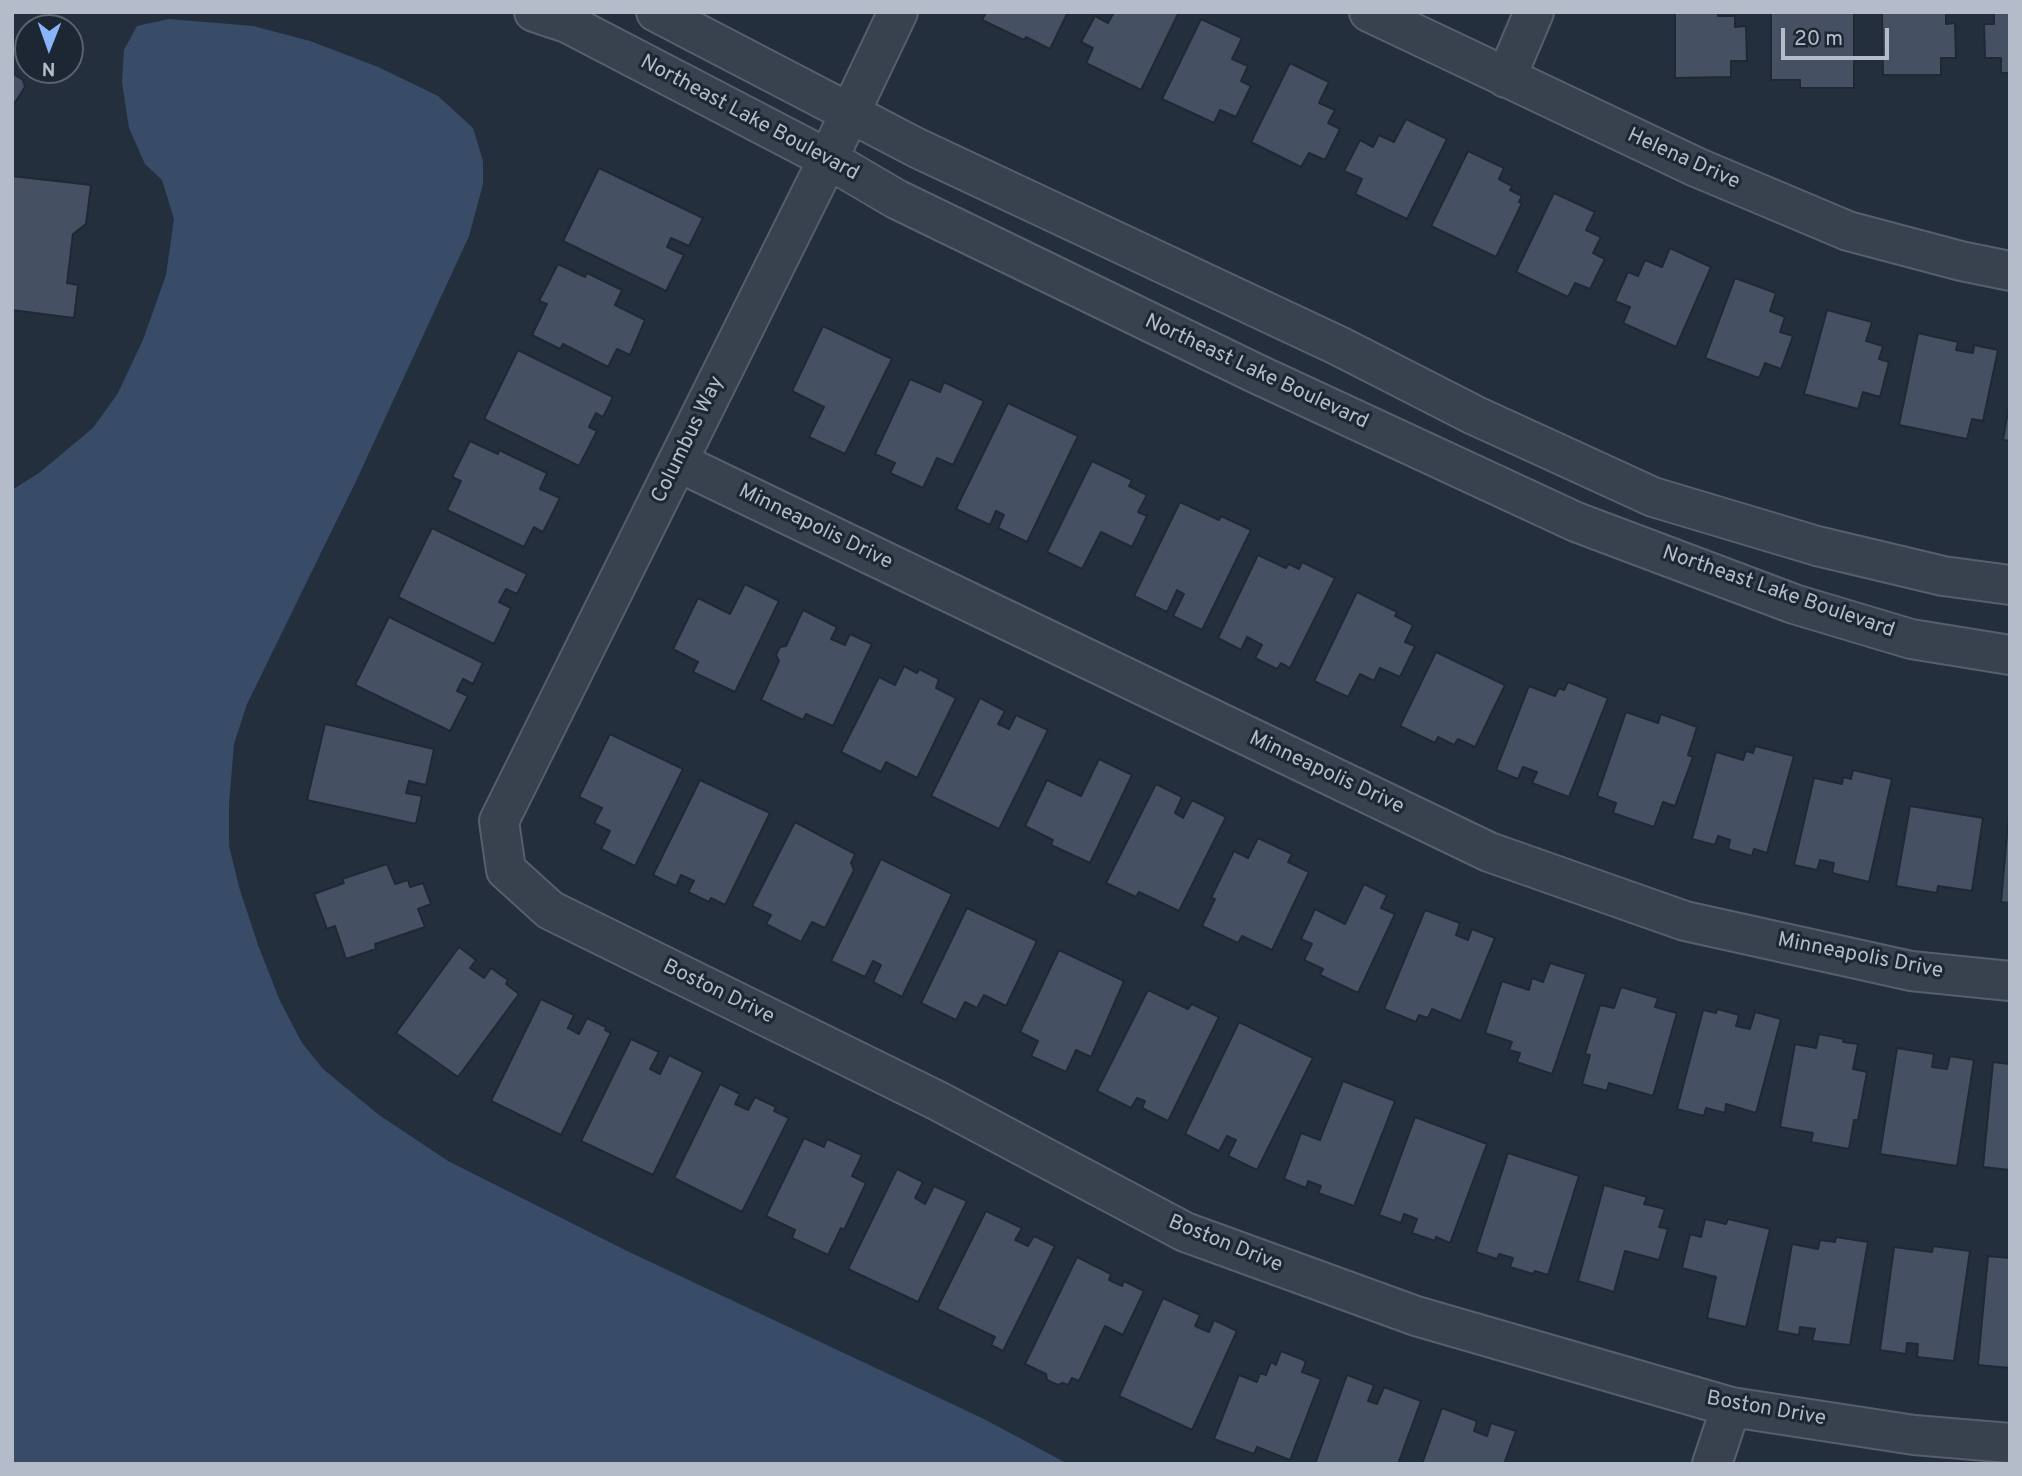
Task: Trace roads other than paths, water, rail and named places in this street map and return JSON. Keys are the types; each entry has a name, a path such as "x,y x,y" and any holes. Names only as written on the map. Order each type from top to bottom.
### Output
{"street":[{"name":"Northeast Lake Boulevard","path":"534,12 567,23 828,159 896,198 1257,374 1576,522 1807,608 1911,639 2010,655"},
{"path":"656,12 849,115 1339,346 1474,415 1653,497 1817,546 1943,576 2010,586"},
{"name":"Columbus Way","path":"506,870 499,821 828,159 898,12"},
{"name":"Helena Drive","path":"1370,12 1696,167 1848,231 2010,271"},
{"path":"1506,78 1534,12"},
{"name":"Minneapolis Drive","path":"678,462 1489,852 1685,921 1911,971 2010,981"},
{"name":"Boston Drive","path":"506,870 550,910 937,1101 1185,1232 1416,1316 1731,1407 1914,1435 2010,1443"},
{"path":"1712,1464 1731,1407"}],"water":[{"path":"169,19 253,26 310,41 378,67 438,96 473,128 483,161 483,184 469,236 357,479 247,704 234,744 229,803 229,846 258,945 280,1001 302,1043 323,1069 379,1115 448,1161 627,1251 984,1419 1068,1464 12,1464 12,490 39,473 93,428 118,393 143,340 166,275 174,219 162,180 145,164 129,128 122,82 124,50 137,26"}]}
